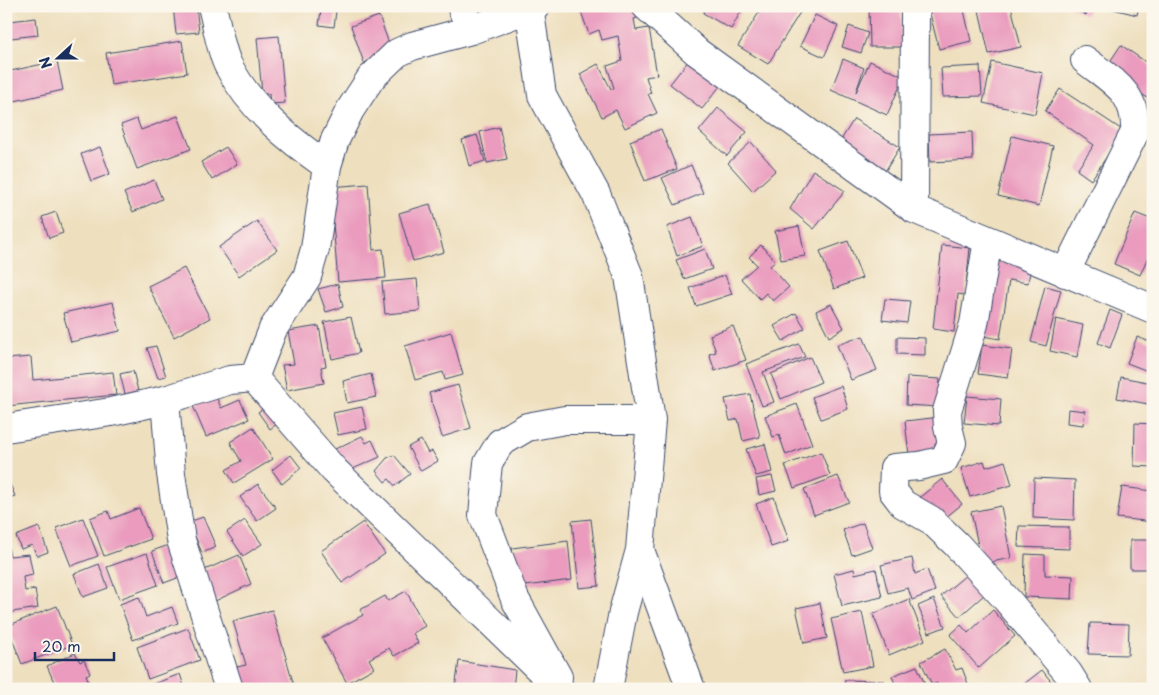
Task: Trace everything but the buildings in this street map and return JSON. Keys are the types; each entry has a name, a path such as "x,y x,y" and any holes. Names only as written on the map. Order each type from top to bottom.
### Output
{"street":[{"path":"212,6 228,64 249,99 291,141 327,166"},
{"path":"646,6 698,52 914,209 1065,274 1153,309"},
{"path":"914,209 915,14 917,6"},
{"path":"254,378 273,330 308,277 315,249 327,166 334,140 350,110 371,78 385,62 397,53 466,18 532,7 542,95 596,194 629,276 652,420 640,550 623,612 608,689"},
{"path":"1065,274 1134,132 1136,118 1126,93 1085,60"},
{"path":"988,240 974,324 947,411 952,443 944,460 919,466 894,468 893,491 903,504 931,520 956,544 1008,601 1068,673 1078,689"},
{"path":"6,428 111,412 165,400 230,380 254,378"},
{"path":"254,378 334,470 560,689"},
{"path":"165,400 171,474 181,540 229,689"},
{"path":"564,689 515,599 483,515 488,463 500,443 527,426 566,420 652,420"},
{"path":"640,550 691,689"}]}
